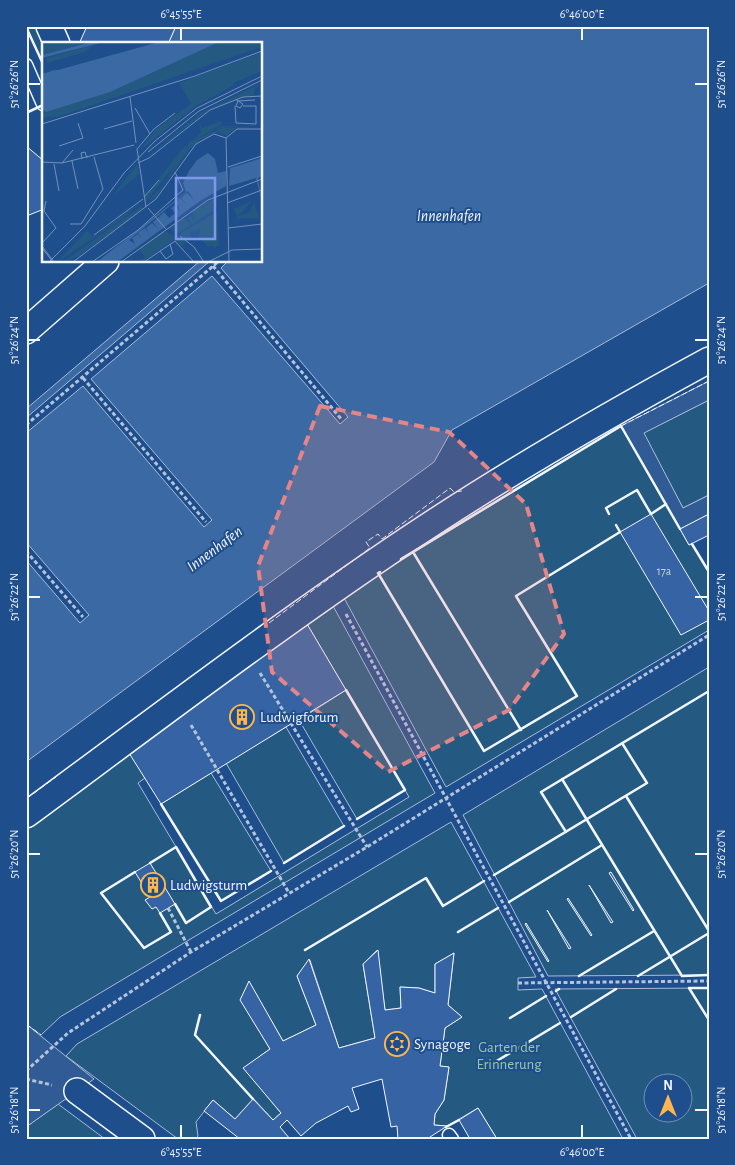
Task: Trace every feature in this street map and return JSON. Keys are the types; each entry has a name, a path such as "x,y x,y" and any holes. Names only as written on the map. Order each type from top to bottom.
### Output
{"street":[{"path":"49,26 56,42"},
{"path":"26,331 105,262"},
{"path":"26,815 408,539 509,474 614,412 709,360"},
{"path":"77,1091 142,1139"}],"lane":[{"path":"26,65 42,102"}],"path":[{"path":"26,425 218,262"},
{"path":"213,266 342,420"},
{"path":"83,378 206,522"},
{"path":"26,551 83,618"},
{"path":"334,591 630,1139"},
{"path":"26,1071 68,1033 191,952 367,848 709,635"},
{"path":"259,671 367,848"},
{"path":"189,722 289,893"},
{"path":"168,908 191,952"},
{"path":"518,983 709,981"}],"highlighted area":[{"path":"320,406 449,432 526,504 564,634 509,710 388,772 272,672 258,566"}],"green space":[{"path":"43,26 42,62 26,27"},
{"path":"709,400 709,495 683,508 643,433"},
{"path":"621,426 689,545 692,544 709,572 709,630 446,787 343,596"},
{"path":"332,604 435,793 60,1017 41,1035 26,1024 26,827 130,750 145,778 138,783 216,914 409,797 405,790 357,819 299,720 346,690 307,624"},
{"path":"709,667 709,975 548,976 463,815"},
{"path":"286,727 344,826 284,863 226,763"},
{"path":"211,773 271,871 221,901 161,804"},
{"name":"Garten der Erinnerung","path":"451,822 536,977 518,978 518,990 542,989 623,1139 497,1139 478,1108 447,1126 434,1125 435,1114 444,1100 449,1067 440,1066 445,1028 462,1017 448,1005 454,953 435,964 435,993 419,988 400,987 401,1008 385,1010 377,950 363,964 375,1038 339,1048 310,960 297,976 316,1025 283,1041 249,982 241,1000 270,1049 244,1068 281,1113 273,1120 254,1099 235,1119 213,1100 196,1122 198,1136 196,1139 178,1139 66,1056 77,1044"},
{"name":"Garten der Erinnerung","path":"709,988 709,1139 637,1139 555,989"},
{"path":"58,1104 105,1139 26,1139 26,1127"}],"shaded area":[{"path":"709,381 709,400 644,433 683,508 709,495 709,514 680,529 621,426"},
{"path":"26,1024 94,1079 26,1127"}],"water":[{"name":"Innenhafen","path":"176,26 709,26 709,283 452,430 434,462 26,762 26,409 199,262 262,262 262,42 169,42"}],"pier":[{"path":"209,262 227,262 221,268 348,417 340,424 212,276 91,379 212,520 204,527 83,386 26,433 26,418"},
{"path":"26,542 89,615 80,623 26,560"}],"building":[{"path":"87,26 176,26 169,42 80,42"},
{"path":"26,146 42,159 42,210 26,215"},
{"path":"651,514 709,611 709,620 681,635 620,532"},
{"path":"709,514 709,535 689,545 680,529"},
{"name":"Ludwigforum","path":"307,624 346,690 161,804 129,753"},
{"name":"Ludwigsturm","path":"150,863 175,904 160,913 156,907 152,909 145,900 150,897 135,872"},
{"path":"611,872 634,910 633,911 609,873"},
{"path":"589,885 613,922 611,923"},
{"path":"567,899 592,935 591,936"},
{"path":"547,910 571,948 569,949"},
{"path":"525,924 549,961 548,962"},
{"name":"Synagoge","path":"378,950 385,1010 401,1008 400,987 419,988 435,993 435,964 454,953 448,1005 462,1017 445,1028 440,1066 449,1067 444,1100 435,1114 434,1125 447,1126 427,1139 398,1139 397,1126 391,1127 382,1079 352,1088 359,1109 351,1112 348,1106 316,1123 301,1136 287,1120 280,1127 290,1139 240,1139 204,1111 213,1100 235,1119 253,1099 273,1120 281,1113 243,1068 270,1049 240,1000 249,981 283,1041 316,1025 297,976 309,959 339,1048 375,1038 363,964"},
{"path":"478,1108 497,1139 470,1139 459,1120"}],"fence":[{"path":"621,426 707,382"},
{"path":"269,623 370,548 366,542 378,534 382,539 450,488 454,492 462,491"},
{"path":"26,799 56,777"},
{"path":"26,1024 41,1035"}],"wall":[{"path":"26,27 42,62"},
{"path":"26,107 28,112 41,106"},
{"path":"401,559 621,426 680,529"},
{"path":"609,514 606,508 637,490 651,514 666,504"},
{"path":"380,572 378,573 484,751 577,696 516,596 620,532 616,525"},
{"path":"692,544 709,572"},
{"path":"413,552 521,730"},
{"path":"346,690 405,790 357,819"},
{"path":"566,832 541,792 709,691"},
{"path":"494,875 647,783 622,743"},
{"path":"562,779 682,976 709,975"},
{"path":"626,796 709,931"},
{"path":"161,804 221,901 271,871"},
{"path":"284,863 344,826"},
{"path":"509,902 602,845"},
{"path":"150,863 176,847 211,907 186,923 175,904"},
{"path":"135,872 101,893 144,948 171,932 160,913"},
{"path":"305,950 426,878 443,906 484,881"},
{"path":"458,932 498,908"},
{"path":"579,976 654,931"},
{"path":"638,976 709,933"},
{"path":"709,988 689,988 709,1020"},
{"path":"571,1017 616,989"},
{"path":"510,1018 546,996"},
{"path":"200,1015 195,1035 253,1099"},
{"path":"495,1062 560,1023"},
{"path":"446,1127 459,1120"}],"place":[{"name":"Ludwigforum","path":"242,717"},
{"name":"Ludwigsturm","path":"153,885"},
{"name":"Synagoge","path":"397,1044"}]}
